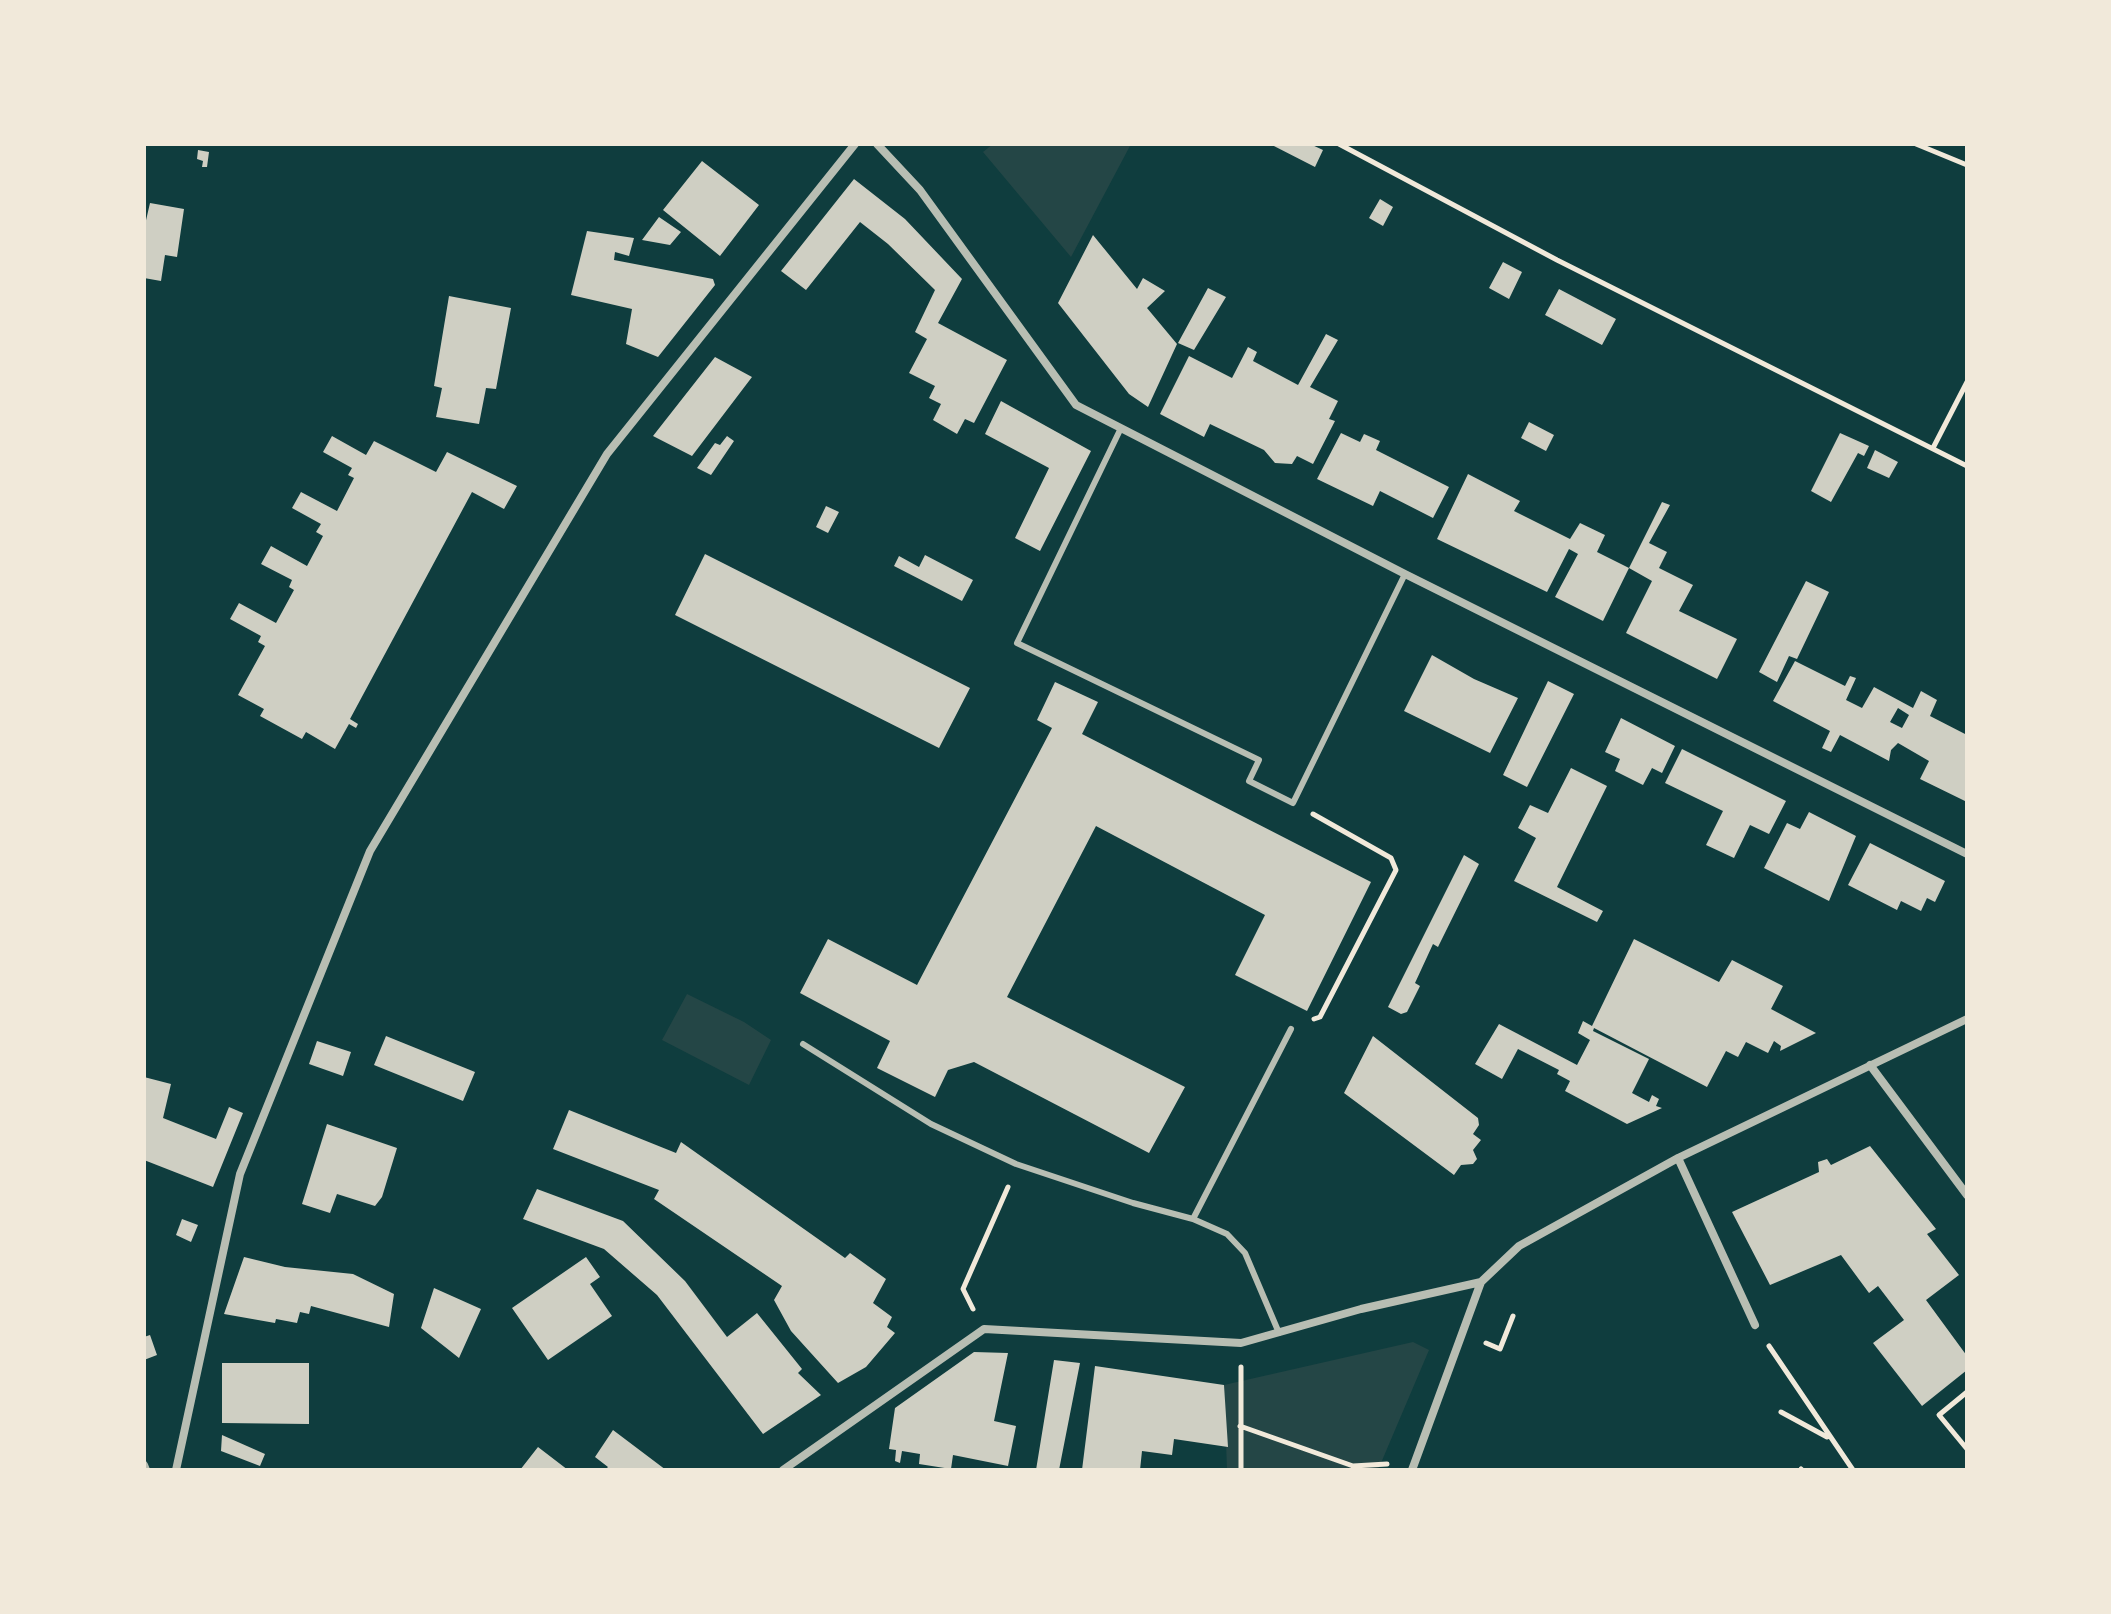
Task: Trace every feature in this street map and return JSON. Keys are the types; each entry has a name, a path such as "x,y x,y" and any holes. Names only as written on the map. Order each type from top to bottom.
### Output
{"street":[{"path":"176,1470 240,1174 370,851 607,454 855,144"},
{"path":"877,144 920,190 1076,405 1405,574 1967,854"},
{"path":"1414,1466 1481,1282 1519,1246 1678,1158 1967,1019"},
{"path":"1870,1065 1967,1195"},
{"path":"1678,1158 1755,1325"},
{"path":"783,1470 984,1329 1241,1343 1361,1309 1481,1282"}],"lane":[{"path":"1121,428 1017,643 1259,760 1249,781 1293,803 1405,574"},
{"path":"1193,1219 1291,1029"},
{"path":"803,1044 931,1124 1016,1164 1193,1219 1227,1234 1245,1253 1279,1333"}],"path":[{"path":"1339,144 1557,260 1967,466"},
{"path":"1916,144 1967,165"},
{"path":"1933,448 1967,382"},
{"path":"1291,1029 1320,1017 1396,870 1391,858 1293,803"},
{"path":"984,1329 963,1289 1000,1210"},
{"path":"1462,1333 1500,1349 1513,1316"},
{"path":"1755,1325 1853,1470"},
{"path":"1241,1343 1241,1470"},
{"path":"1241,1365 1257,1361"},
{"path":"1967,1392 1939,1415 1967,1449"},
{"path":"1781,1412 1828,1437"},
{"path":"1240,1426 1353,1466 1414,1466"}],"shaded area":[{"path":"993,144 1131,144 1071,257 983,152"},
{"path":"687,994 744,1022 771,1040 749,1085 662,1040"},
{"path":"1413,1342 1429,1350 1378,1470 1227,1470 1224,1385"}],"building":[{"path":"1270,144 1310,144 1323,150 1315,167"},
{"path":"198,150 209,152 207,167 202,167 203,161 197,159"},
{"path":"702,161 759,205 720,256 663,210"},
{"path":"854,179 905,219 962,279 938,323 1007,360 974,423 965,419 957,434 933,420 941,404 929,398 935,386 909,373 927,339 915,332 935,290 888,244 860,222 806,290 781,271"},
{"path":"1380,199 1393,207 1383,226 1369,218"},
{"path":"150,203 184,209 177,257 165,255 161,281 144,278 144,229"},
{"path":"659,217 681,232 670,245 642,240"},
{"path":"587,231 634,238 629,256 615,252 614,260 713,279 715,285 658,357 626,344 632,309 571,295"},
{"path":"1093,235 1137,289 1143,278 1165,291 1147,308 1177,344 1148,407 1129,394 1058,303"},
{"path":"1503,262 1522,272 1509,299 1489,288"},
{"path":"1208,288 1226,297 1194,350 1178,343"},
{"path":"1559,289 1616,319 1602,345 1545,315"},
{"path":"449,296 511,308 496,389 486,388 479,424 436,417 442,388 434,386"},
{"path":"1326,334 1338,340 1310,387 1338,401 1329,419 1335,421 1313,464 1297,456 1292,464 1275,463 1264,450 1210,424 1204,437 1160,414 1189,356 1232,378 1248,347 1257,352 1253,361 1298,385"},
{"path":"715,357 752,377 692,456 653,436"},
{"path":"1001,401 1091,451 1040,551 1015,538 1049,468 985,434"},
{"path":"1529,422 1554,435 1546,451 1521,438"},
{"path":"1341,433 1360,442 1364,434 1380,441 1376,450 1449,487 1433,518 1380,491 1373,506 1317,479"},
{"path":"1840,433 1869,446 1864,456 1858,453 1831,502 1811,491"},
{"path":"332,436 366,455 374,441 436,472 447,452 517,486 504,509 472,492 350,719 358,724 356,728 349,724 335,749 306,732 302,739 260,716 264,709 238,695 265,646 258,642 261,636 230,619 239,603 276,623 294,590 289,587 292,580 261,564 271,546 307,566 323,536 316,532 321,524 292,508 301,492 337,511 354,478 348,475 352,468 323,452"},
{"path":"727,436 734,441 711,475 697,468 715,443 720,445"},
{"path":"1875,450 1898,462 1889,478 1867,468"},
{"path":"1468,474 1520,501 1514,511 1570,539 1580,523 1605,535 1597,552 1629,568 1603,621 1555,597 1578,554 1569,549 1547,592 1437,539"},
{"path":"1662,502 1670,505 1649,543 1667,552 1659,568 1693,585 1679,611 1737,639 1717,679 1626,633 1652,581 1629,568"},
{"path":"826,506 839,512 828,533 816,527"},
{"path":"705,554 970,688 939,748 675,615"},
{"path":"925,555 973,580 962,601 894,566 899,556 919,567"},
{"path":"1806,581 1829,592 1797,659 1789,656 1777,682 1759,672"},
{"path":"1432,655 1474,679 1518,698 1490,753 1404,711"},
{"path":"1795,661 1845,686 1850,676 1856,678 1846,700 1862,708 1874,687 1913,708 1921,691 1937,700 1930,716 1967,735 1967,802 1920,779 1929,761 1898,743 1891,750 1889,761 1840,735 1831,752 1822,748 1830,731 1773,701","holes":["1898,708 1909,715 1902,728 1890,722"]},
{"path":"1548,681 1574,694 1527,787 1503,775"},
{"path":"1055,682 1098,702 1082,734 1371,882 1307,1011 1235,975 1265,915 1096,826 1007,997 1185,1087 1149,1153 974,1062 948,1070 935,1097 877,1068 890,1041 800,993 828,939 917,985 1052,728 1037,720"},
{"path":"1621,718 1675,746 1662,773 1652,768 1643,785 1615,771 1620,759 1605,752"},
{"path":"1682,749 1786,801 1769,834 1750,825 1734,858 1706,845 1723,811 1665,783"},
{"path":"1571,768 1607,786 1557,887 1603,911 1597,922 1514,881 1536,838 1518,828 1530,805 1548,813"},
{"path":"1809,812 1856,836 1829,901 1764,868 1787,823 1800,829"},
{"path":"1870,843 1945,881 1935,902 1927,898 1921,911 1901,901 1897,910 1848,885"},
{"path":"1464,855 1479,864 1438,947 1433,944 1415,983 1420,986 1407,1012 1401,1014 1388,1007"},
{"path":"1634,939 1719,982 1732,960 1783,986 1771,1009 1816,1033 1780,1051 1781,1046 1774,1041 1768,1053 1746,1042 1738,1057 1726,1051 1707,1087 1594,1028 1593,1031 1649,1059 1632,1093 1649,1102 1652,1095 1659,1099 1656,1106 1662,1108 1627,1124 1565,1091 1570,1081 1557,1074 1559,1070 1518,1049 1502,1079 1475,1064 1499,1024 1577,1065 1590,1040 1578,1033 1583,1021 1592,1026"},
{"path":"386,1036 475,1072 463,1101 374,1065"},
{"path":"1373,1036 1478,1118 1479,1125 1473,1134 1481,1140 1473,1150 1477,1159 1473,1164 1461,1165 1454,1175 1344,1093"},
{"path":"317,1041 351,1052 343,1076 309,1064"},
{"path":"144,1077 171,1084 163,1118 216,1139 229,1107 243,1113 213,1187 144,1160"},
{"path":"569,1110 676,1153 681,1142 845,1258 850,1253 886,1279 873,1303 892,1317 887,1327 895,1333 866,1367 838,1383 791,1331 774,1300 782,1286 654,1199 659,1190 553,1149"},
{"path":"327,1124 397,1148 382,1197 375,1206 337,1194 330,1213 302,1204"},
{"path":"1870,1146 1936,1229 1927,1234 1959,1275 1926,1300 1967,1356 1967,1370 1922,1406 1873,1343 1904,1320 1878,1286 1869,1293 1841,1255 1770,1285 1732,1212 1819,1172 1818,1162 1827,1159 1831,1165"},
{"path":"537,1189 623,1221 685,1281 727,1337 757,1313 802,1369 798,1373 821,1395 763,1434 657,1295 604,1249 523,1219"},
{"path":"182,1219 198,1225 191,1242 176,1235"},
{"path":"244,1257 285,1267 353,1274 394,1294 389,1327 311,1306 309,1314 300,1312 297,1323 276,1319 275,1323 224,1314"},
{"path":"586,1257 600,1277 590,1284 612,1316 548,1360 512,1308"},
{"path":"434,1288 481,1309 459,1358 421,1328"},
{"path":"150,1335 157,1355 144,1360 144,1337"},
{"path":"974,1352 1008,1353 994,1421 1016,1426 1008,1466 953,1455 951,1469 919,1464 920,1454 902,1451 900,1463 895,1461 896,1450 889,1449 895,1408"},
{"path":"1054,1360 1080,1363 1059,1470 1036,1470"},
{"path":"222,1363 309,1363 309,1424 222,1423"},
{"path":"1095,1366 1224,1385 1228,1447 1174,1439 1172,1455 1142,1451 1140,1470 1082,1470"},
{"path":"613,1430 666,1470 605,1470 608,1467 595,1457"},
{"path":"222,1435 265,1454 260,1466 221,1451"},
{"path":"538,1447 568,1470 520,1470"}]}
